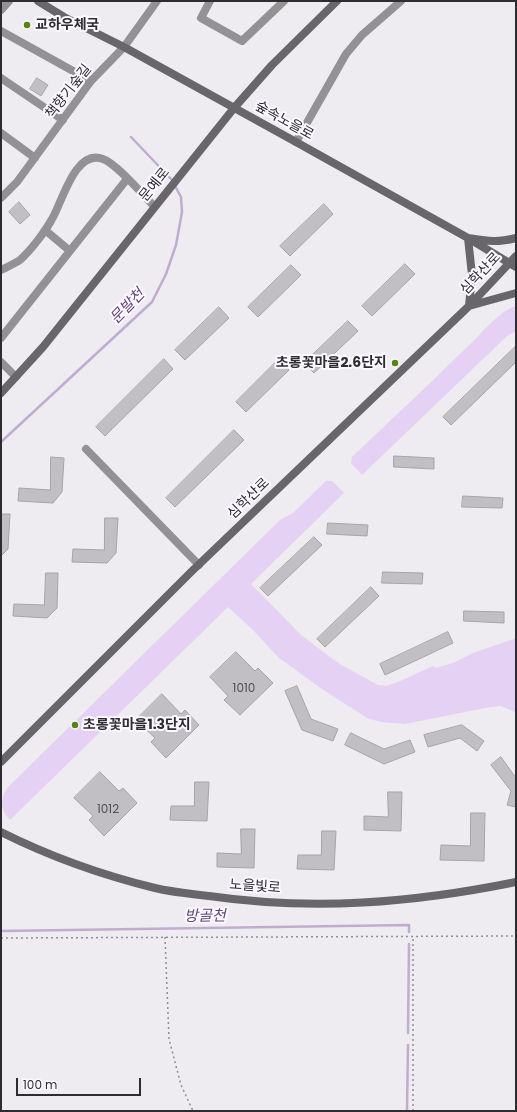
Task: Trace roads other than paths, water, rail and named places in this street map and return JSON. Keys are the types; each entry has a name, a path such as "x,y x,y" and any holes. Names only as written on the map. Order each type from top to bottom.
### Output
{"street":[{"path":"1,10 9,1"},
{"name":"숲속노을로","path":"38,1 64,17 124,47 296,142 468,238 512,265"},
{"name":"책향기숲길","path":"2,195 17,182 91,81 124,47 158,1"},
{"path":"210,1 201,18 242,41 284,1"},
{"name":"문예로","path":"1,394 43,347 154,206 234,108 272,65 337,1"},
{"path":"296,142 346,54 362,35 401,1"},
{"path":"1,31 91,81"},
{"path":"1,78 63,120"},
{"path":"1,133 35,158"},
{"path":"1,270 13,264 25,255 45,230 53,219 71,178 82,163 89,159 95,157 107,160 113,164 154,206"},
{"path":"1,338 127,179"},
{"path":"45,230 70,251"},
{"path":"516,238 492,242 468,238 472,275 469,306 516,293"},
{"name":"심학산로","path":"1,762 199,565 512,265 516,256"},
{"path":"1,362 16,377"},
{"path":"86,449 199,565"},
{"name":"노을빛로","path":"1,832 31,847 127,880 156,888 231,899 278,903 358,903 393,901 469,892 516,882"}],"waterway":[{"name":"문발천","path":"131,137 173,181"},
{"name":"문발천","path":"1,442 152,302 166,274 176,245 182,212 181,197 175,186"},
{"name":"방골천","path":"1,931 409,925 409,932"},
{"path":"408,1033 409,944"},
{"path":"407,1111 408,1045"}],"place":[{"name":"교하우체국","path":"27,25"},
{"name":"초롱꽃마을2.6단지","path":"395,363"},
{"name":"초롱꽃마을1.3단지","path":"75,725"}]}
